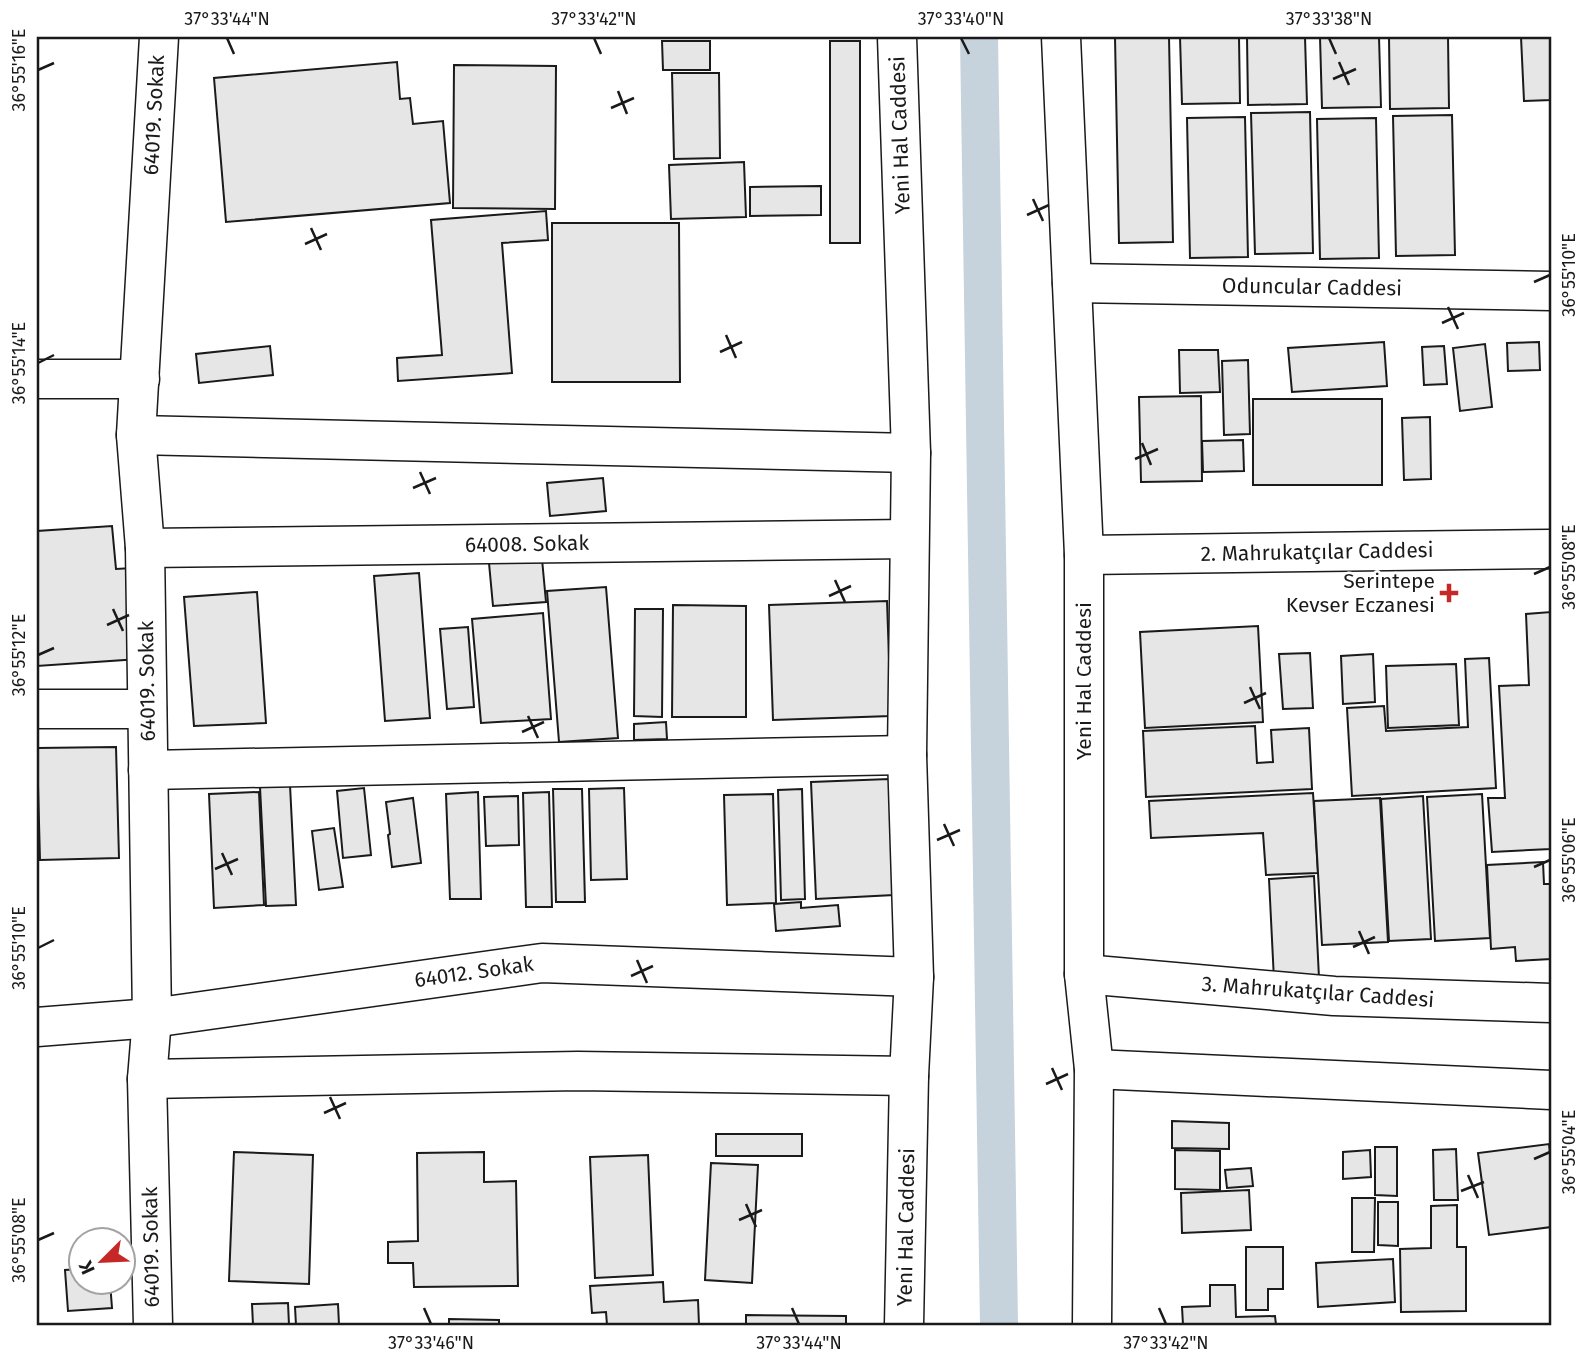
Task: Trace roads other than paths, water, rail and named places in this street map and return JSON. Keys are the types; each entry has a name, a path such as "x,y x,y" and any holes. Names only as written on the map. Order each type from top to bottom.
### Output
{"street":[{"name":"64019. Sokak","path":"153,1325 147,1079 152,1018 145,548 136,435 159,37"},
{"name":"Yeni Hal Caddesi","path":"897,37 911,453 907,755 914,977 909,1076 904,1325"},
{"name":"Yeni Hal Caddesi","path":"1061,37 1084,555 1084,974 1094,1069 1091,1325"},
{"name":"Oduncular Caddesi","path":"1072,283 1551,291"},
{"path":"37,379 139,379"},
{"path":"136,435 911,453"},
{"name":"64008. Sokak","path":"145,548 909,539"},
{"name":"2. Mahrukatçılar Caddesi","path":"1084,555 1551,549"},
{"path":"37,709 147,709"},
{"path":"148,770 907,755"},
{"name":"64012. Sokak","path":"37,1027 152,1018 542,962 914,977"},
{"name":"3. Mahrukatçılar Caddesi","path":"1084,974 1334,996 1551,1003"},
{"path":"1094,1069 1551,1090"},
{"path":"147,1079 578,1071 909,1076"}],"waterway":[{"path":"979,37 999,1325"}],"place":[{"name":"Serintepe Kevser Eczanesi","path":"1449,593"}]}
